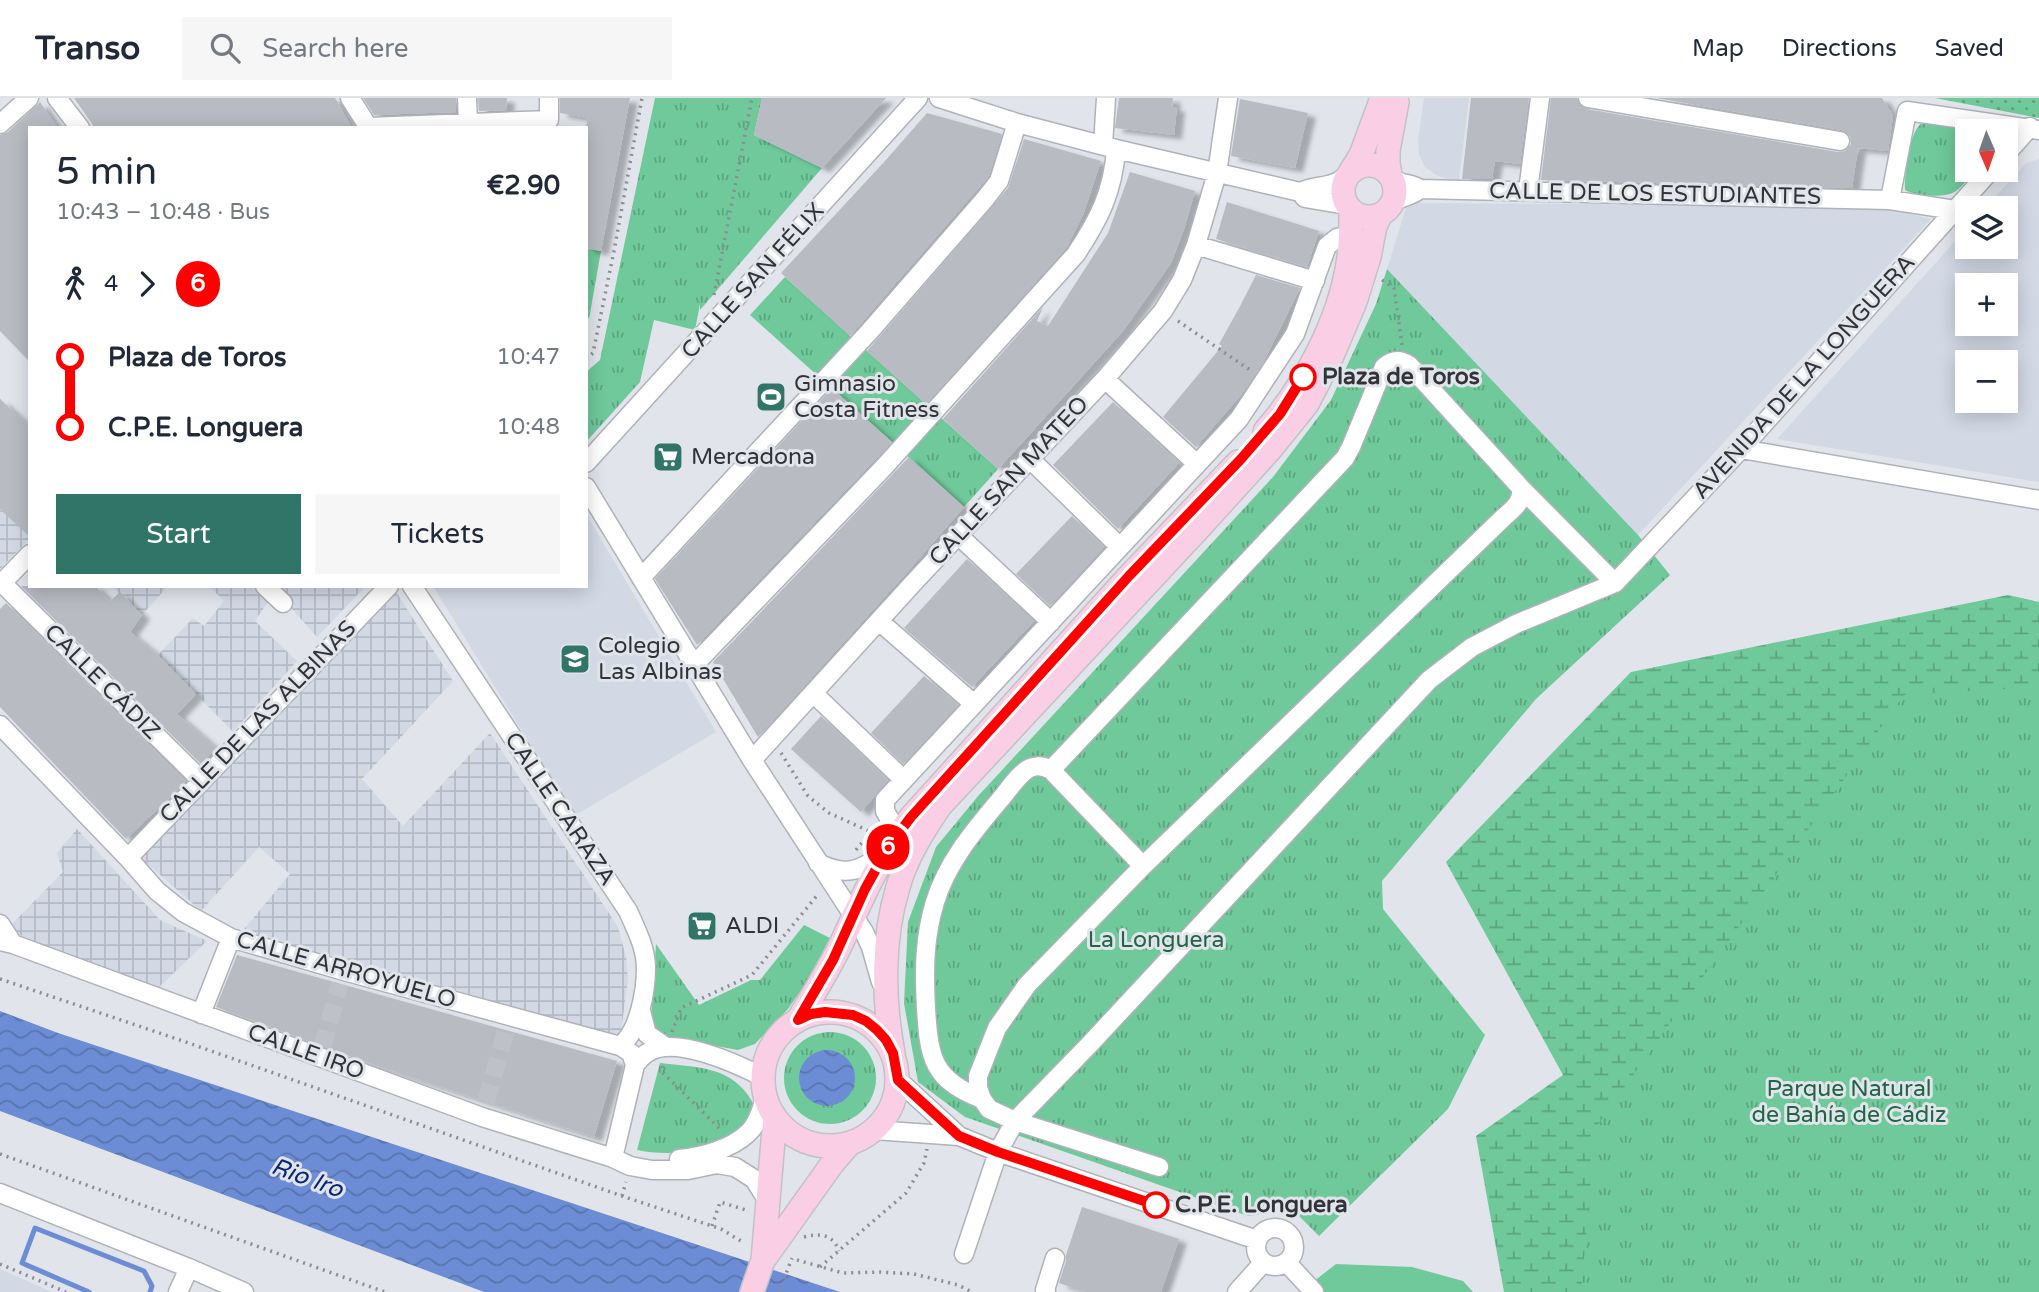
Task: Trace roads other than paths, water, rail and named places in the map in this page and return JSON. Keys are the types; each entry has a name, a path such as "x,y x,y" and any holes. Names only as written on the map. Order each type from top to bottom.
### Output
{"main road":[{"path":"798,1020 825,974 886,841 1280,414 1317,351 1336,309 1348,264 1350,236 1348,207 1342,191 1361,155 1382,98"},
{"path":"767,1097 784,1128 808,1142 829,1146 850,1143 874,1130 884,1120 896,1094 898,1080 888,1024 887,952 891,916 909,857 940,806 1201,526 1269,451 1307,404 1332,356 1355,302 1375,226 1395,190 1388,163 1388,151 1397,102 1395,98"},
{"path":"1349,174 1357,167 1372,164 1379,166 1391,177"},
{"path":"1348,207 1368,217 1386,209"},
{"path":"763,1261 762,1207 767,1097 765,1063 776,1038 798,1020 811,1014 825,1012 853,1015 877,1030 893,1053"},
{"path":"752,1292 763,1261 850,1143"}],"street":[{"path":"0,124 29,98"},
{"path":"57,98 78,126"},
{"path":"351,98 367,126"},
{"path":"467,98 467,123"},
{"path":"393,126 549,120 549,98"},
{"name":"CALLE SAN FÉLIX","path":"588,461 918,98"},
{"path":"939,98 956,101 1017,123 1300,192 1305,198 1348,207"},
{"path":"694,665 884,467 1076,254 1096,223 1114,173 1106,98"},
{"name":"CALLE SAN MATEO","path":"752,760 1105,379 1163,311 1182,280 1196,245 1217,173 1228,98"},
{"path":"1528,191 1540,98"},
{"path":"1588,98 1840,141"},
{"path":"1890,200 1902,105 2034,128"},
{"path":"641,578 869,331 985,199 999,181 1017,123"},
{"path":"2018,143 2034,128"},
{"path":"1300,192 1334,185 1349,174"},
{"name":"CALLE DE LOS ESTUDIANTES","path":"1391,177 1398,183 1415,185 1420,189 1890,200 1955,209"},
{"name":"AVENIDA DE LA LONGUERA","path":"1967,196 1980,182"},
{"name":"CALLE DE LOS ESTUDIANTES","path":"1386,209 1401,196 1416,193 1420,189"},
{"name":"AVENIDA DE LA LONGUERA","path":"1615,583 1741,449 1955,209"},
{"path":"834,876 866,867 886,841 885,800 1239,418 1295,334 1327,246 1337,238 1350,236"},
{"path":"1196,245 1315,281"},
{"path":"964,1254 998,1152 1015,1121 1429,680 1472,647 1516,624 1615,583 1521,488 1409,365 1399,360 1388,363 1345,458 1051,770"},
{"path":"1105,379 1197,464"},
{"path":"1741,449 2039,500"},
{"path":"1030,459 1120,547"},
{"path":"1159,1167 1015,1121 989,1109 978,1088 978,1076 997,1028 1027,985 1143,866 1518,503 1521,488"},
{"path":"588,490 752,760 818,863 834,876 871,947 887,1004"},
{"path":"958,535 1051,622"},
{"path":"1,584 28,556"},
{"name":"CALLE CÁDIZ","path":"1,584 201,780"},
{"path":"267,588 283,603"},
{"name":"CALLE DE LAS ALBINAS","path":"128,858 387,588"},
{"name":"CALLE CARAZA","path":"413,588 628,911 640,938 646,967 640,1011 629,1037 620,1046"},
{"path":"879,621 974,704"},
{"path":"813,693 903,779"},
{"name":"CALLE ARROYUELO","path":"0,726 157,891 183,912 231,938 342,977 508,1023 620,1046"},
{"path":"982,1099 947,1081 937,1068 927,1036 924,981 926,938 950,865 981,823 1027,770 1039,766 1051,770 1143,866"},
{"path":"0,924 4,927 6,943"},
{"path":"201,1014 231,938"},
{"name":"CALLE IRO","path":"6,943 201,1014 484,1109 630,1166 652,1170 688,1170 717,1164 735,1167 754,1179 762,1207"},
{"path":"640,1011 647,1034 666,1047"},
{"path":"620,1046 631,1053 635,1065"},
{"path":"613,1158 635,1065 648,1051 666,1047 700,1051 735,1063 767,1097"},
{"path":"898,1080 959,1136"},
{"name":"CALLE IRO","path":"613,1158 689,1158 730,1145 750,1132 767,1097"},
{"path":"874,1130 959,1136 998,1152 1257,1240"},
{"path":"0,1193 244,1292"},
{"path":"1278,1228 1289,1234 1293,1240 1294,1252 1287,1263 1275,1267 1263,1263 1256,1250 1257,1240 1265,1231 1278,1228"},
{"path":"1046,1292 1055,1258"},
{"path":"1237,1292 1263,1263"},
{"path":"1287,1263 1314,1292"},
{"path":"178,1292 189,1268"}],"water":[{"name":"Rio Iro","path":"0,1011 58,1033 840,1292 484,1292 0,1111"},
{"path":"821,1050 833,1050 843,1054 851,1062 855,1078 851,1094 843,1102 833,1106 821,1106 811,1102 803,1094 799,1084 799,1072 803,1062 811,1054"}],"waterway":[{"path":"89,1292 22,1263 35,1228 144,1271 152,1286 150,1292"}],"tunnel":[{"path":"322,1048 340,984"},
{"path":"486,1102 506,1030"}],"place":[{"name":"Plaza de Toros","path":"1303,377"},
{"name":"Gimnasio Costa Fitness","path":"771,397"},
{"name":"Mercadona","path":"668,457"},
{"name":"Colegio Las Albinas","path":"575,659"},
{"name":"ALDI","path":"702,926"},
{"name":"C.P.E. Longuera","path":"1156,1205"}],"park label":[{"name":"La Longuera","path":"1156,940"},
{"name":"Parque Natural de Bahía de Cádiz","path":"1849,1102"}]}
